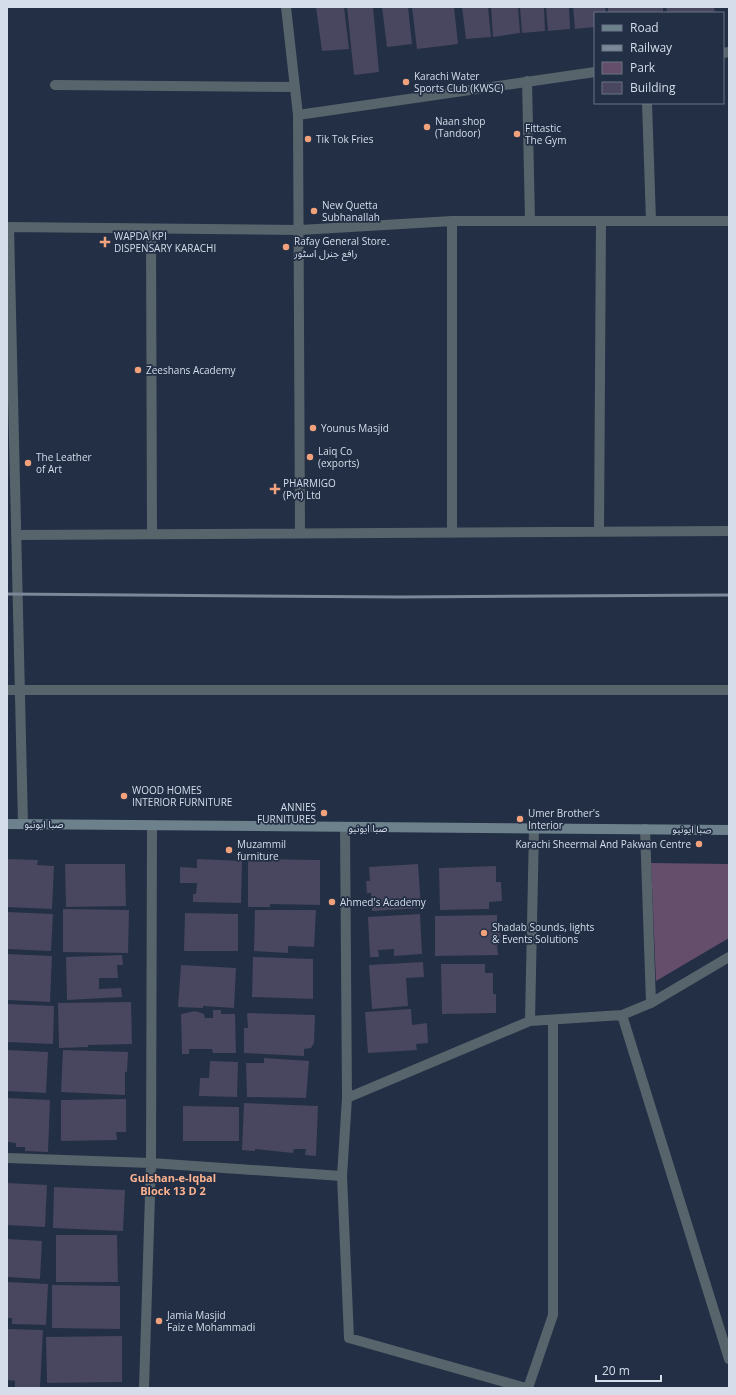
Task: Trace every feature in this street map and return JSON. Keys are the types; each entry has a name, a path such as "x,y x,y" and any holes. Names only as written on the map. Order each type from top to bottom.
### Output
{"main road":[{"name":"صبا ایونیو","path":"7,824 729,830"}],"street":[{"path":"286,7 298,115 300,230 300,533"},
{"path":"298,115 594,72"},
{"path":"527,81 530,221"},
{"path":"55,85 295,87"},
{"path":"647,104 651,221"},
{"path":"452,221 452,532"},
{"path":"23,824 8,227 300,230 452,221 729,221"},
{"path":"599,532 601,221"},
{"path":"151,229 152,534"},
{"path":"16,535 729,531"},
{"path":"7,690 729,690"},
{"path":"144,1388 151,1163 152,825"},
{"path":"345,828 347,1098 342,1176 349,1338 527,1388 553,1315 553,1020"},
{"path":"530,1021 534,828"},
{"path":"645,829 651,1003"},
{"path":"347,1098 530,1021 622,1015 651,1003 729,957"},
{"path":"622,1015 729,1360"},
{"path":"7,1158 151,1163 342,1176"}],"green space":[{"path":"651,863 729,864 729,938 656,981"}],"building":[{"path":"316,7 344,7 349,49 322,51"},
{"path":"347,7 373,7 379,72 354,75"},
{"path":"382,7 408,7 412,44 387,47"},
{"path":"412,7 454,7 458,44 417,49"},
{"path":"462,7 488,7 491,37 466,39"},
{"path":"491,7 518,7 520,33 493,37"},
{"path":"520,7 544,7 545,31 522,33"},
{"path":"546,7 569,7 570,29 548,31"},
{"path":"573,7 605,7 606,12 594,12 594,27 575,29"},
{"path":"608,7 663,7 663,12 608,12"},
{"path":"666,7 714,7 715,12 667,12"},
{"path":"7,859 38,860 37,865 54,866 52,909 7,907"},
{"path":"197,859 242,861 241,903 193,902 193,894 196,894 197,883 180,883 180,867 197,868"},
{"path":"248,859 320,860 320,905 270,904 270,907 248,907"},
{"path":"65,864 125,864 126,906 66,907"},
{"path":"418,864 421,908 372,911 371,893 367,893 366,881 370,881 369,867"},
{"path":"496,866 496,882 501,882 502,901 489,902 489,909 440,910 439,868"},
{"path":"63,909 129,910 128,953 63,952"},
{"path":"255,910 316,910 314,947 288,946 288,953 254,951"},
{"path":"7,912 53,914 51,951 7,949"},
{"path":"185,913 238,914 238,951 184,951"},
{"path":"420,914 422,954 394,956 394,949 378,950 379,957 370,957 368,917"},
{"path":"497,915 497,925 500,925 501,944 497,945 498,955 435,956 435,916"},
{"path":"7,954 52,956 50,1002 7,1000"},
{"path":"122,955 123,965 117,965 118,978 99,978 99,989 121,988 122,997 67,1000 66,957"},
{"path":"253,957 313,959 313,999 252,997"},
{"path":"423,962 424,977 406,978 408,1006 372,1009 369,965"},
{"path":"441,964 485,964 485,973 493,973 493,994 496,994 496,1013 442,1014"},
{"path":"181,965 236,968 234,1008 203,1006 203,1008 178,1007"},
{"path":"131,1002 132,1044 88,1045 88,1047 59,1048 58,1003"},
{"path":"7,1004 54,1006 53,1044 7,1042"},
{"path":"411,1009 412,1025 427,1023 428,1043 416,1044 417,1050 368,1053 365,1012"},
{"path":"213,1010 221,1010 221,1014 235,1014 236,1053 213,1053 212,1049 189,1049 189,1054 182,1054 181,1014 195,1011 204,1014 205,1018 213,1018"},
{"path":"247,1013 315,1015 314,1043 311,1048 304,1049 304,1056 244,1053 244,1028 248,1028"},
{"path":"7,1050 48,1052 46,1093 7,1091"},
{"path":"63,1050 128,1052 127,1072 125,1072 125,1095 61,1092"},
{"path":"264,1058 309,1061 306,1098 247,1097 246,1063 264,1063"},
{"path":"210,1061 238,1062 237,1097 199,1096 200,1078 209,1078"},
{"path":"7,1098 50,1100 48,1152 25,1151 25,1147 16,1147 16,1143 8,1142"},
{"path":"126,1099 126,1132 116,1132 117,1140 61,1141 61,1100"},
{"path":"244,1103 318,1106 316,1156 305,1155 306,1149 294,1149 293,1153 255,1149 255,1151 242,1150"},
{"path":"183,1106 239,1107 239,1141 183,1141"},
{"path":"7,1183 47,1185 45,1227 7,1225"},
{"path":"54,1187 125,1190 123,1231 53,1228"},
{"path":"56,1235 117,1235 118,1282 56,1282"},
{"path":"7,1239 42,1241 40,1279 7,1277"},
{"path":"7,1282 48,1284 46,1325 12,1324 12,1318 7,1318"},
{"path":"52,1285 120,1286 120,1329 52,1328"},
{"path":"7,1329 43,1330 40,1388 15,1388 15,1381 7,1380"},
{"path":"122,1336 122,1382 47,1383 46,1337"}],"railway":[{"path":"7,594 400,597 729,595"}],"place":[{"name":"Karachi Water Sports Club (KWSC)","path":"406,82"},
{"name":"Naan shop (Tandoor)","path":"427,127"},
{"name":"Fittastic The Gym","path":"517,134"},
{"name":"Tik Tok Fries","path":"308,139"},
{"name":"New Quetta Subhanallah","path":"314,211"},
{"name":"WAPDA KPI DISPENSARY KARACHI","path":"105,242"},
{"name":"Rafay General Store۔ رافع جنرل اسٹور","path":"286,247"},
{"name":"Zeeshans Academy","path":"138,370"},
{"name":"Younus Masjid","path":"313,428"},
{"name":"Laiq Co (exports)","path":"310,457"},
{"name":"The Leather of Art","path":"28,463"},
{"name":"PHARMIGO (Pvt) Ltd","path":"275,489"},
{"name":"WOOD HOMES INTERIOR FURNITURE","path":"124,796"},
{"name":"ANNIES FURNITURES","path":"324,813"},
{"name":"Umer Brother's Interior","path":"520,819"},
{"name":"Karachi Sheermal And Pakwan Centre","path":"699,844"},
{"name":"Muzammil furniture","path":"229,850"},
{"name":"Ahmed's Academy","path":"332,902"},
{"name":"Shadab Sounds, lights & Events Solutions","path":"484,933"},
{"name":"Jamia Masjid Faiz e Mohammadi","path":"159,1321"}],"district":[{"name":"Gulshan-e-Iqbal Block 13 D 2","path":"173,1183"}]}
